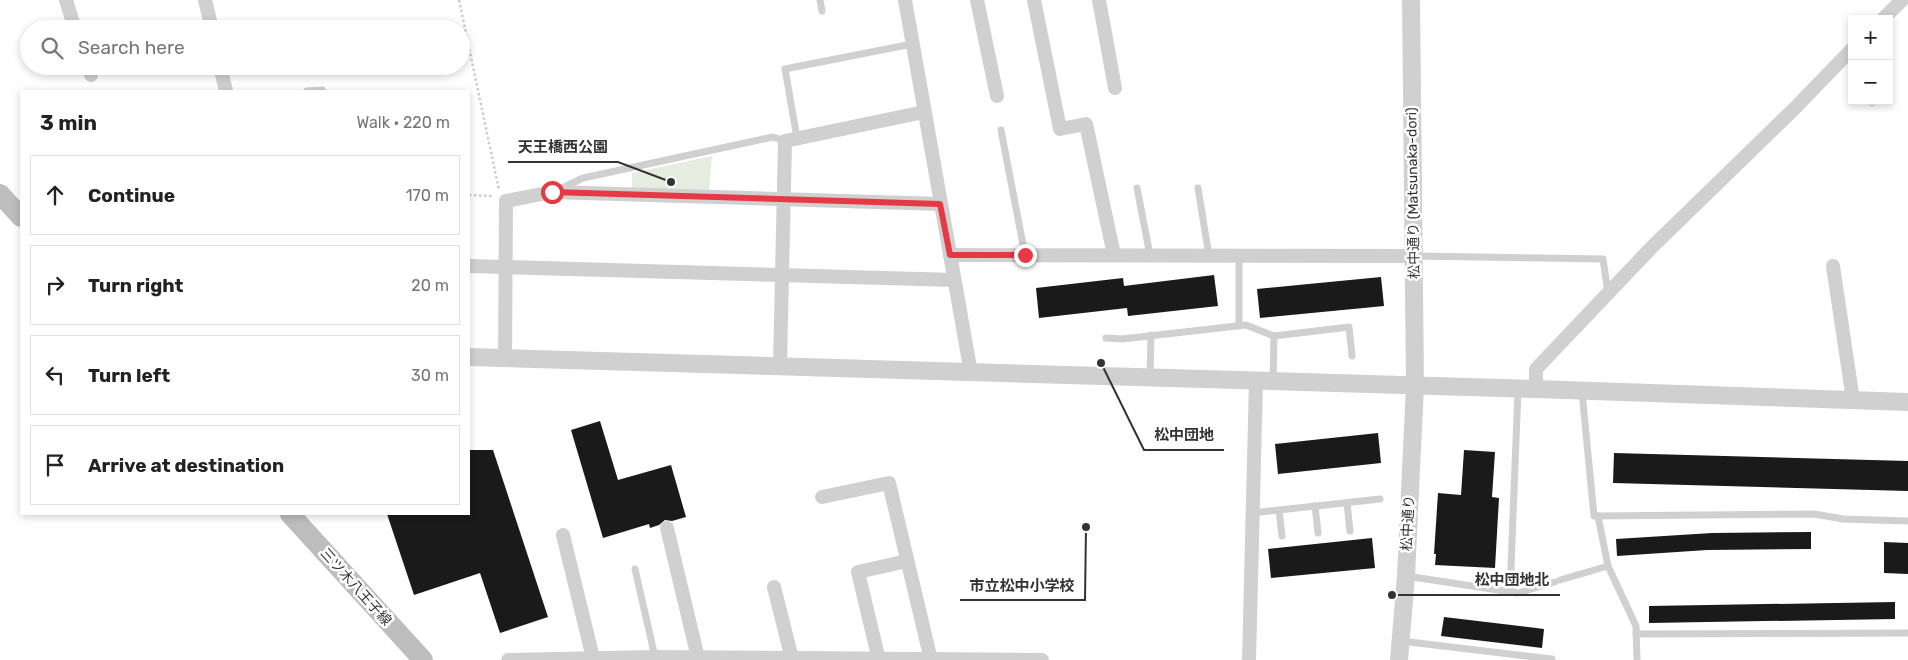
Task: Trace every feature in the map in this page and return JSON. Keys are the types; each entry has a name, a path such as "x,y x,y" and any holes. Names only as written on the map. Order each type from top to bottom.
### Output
{"main road":[{"path":"0,194 20,216"},
{"name":"三ツ木八王子線","path":"292,515 423,660"}],"street":[{"path":"66,0 72,20"},
{"path":"205,0 210,20"},
{"path":"904,0 971,372"},
{"path":"977,0 997,96"},
{"path":"1034,0 1060,129 1086,124 1114,255"},
{"path":"1099,0 1115,88"},
{"name":"松中通り (Matsunaka-dori)","path":"1411,0 1415,386"},
{"path":"1887,15 1902,0"},
{"path":"1536,389 1536,369 1651,248 1795,108 1848,53"},
{"path":"222,75 226,90"},
{"path":"780,366 783,200 791,140 924,112"},
{"path":"505,358 506,201 552,192 940,204"},
{"path":"950,255 1414,256"},
{"path":"470,266 954,280"},
{"path":"1833,266 1853,400"},
{"path":"470,357 1908,402"},
{"path":"1249,660 1256,381"},
{"name":"松中通り","path":"1399,660 1406,576 1415,386"},
{"path":"822,497 888,483 931,660"},
{"path":"667,528 698,658"},
{"path":"563,536 593,658"},
{"path":"879,660 858,572 907,561"},
{"path":"774,588 792,660"},
{"path":"508,660 593,658 1042,660"}],"lane":[{"path":"820,0 822,11"},
{"path":"552,192 583,178 774,138 791,140 785,69 912,44"},
{"path":"1001,130 1025,255"},
{"path":"1138,188 1150,255"},
{"path":"1198,188 1209,256"},
{"path":"1239,256 1239,326"},
{"path":"1414,256 1603,259 1608,293"},
{"path":"1106,338 1122,339 1246,325 1274,336 1349,327 1352,356"},
{"path":"1150,378 1151,335"},
{"path":"1273,382 1274,336"},
{"path":"1510,592 1518,389"},
{"path":"1582,391 1594,516 1814,514 1843,519 1908,521"},
{"path":"1252,513 1380,499"},
{"path":"1347,503 1350,530"},
{"path":"1315,506 1318,533"},
{"path":"1279,510 1282,536"},
{"path":"1598,516 1608,566 1636,626 1637,660"},
{"path":"1406,576 1518,593 1608,566"},
{"path":"636,569 655,658"},
{"path":"1636,634 1908,633"},
{"path":"1400,641 1552,658 1552,660"}],"path":[{"path":"459,0 463,20"},
{"path":"470,53 500,197 470,196"}],"shaded area":[{"path":"712,156 709,193 632,191 632,173"}],"building":[{"path":"1214,275 1218,306 1128,316 1127,308 1039,318 1036,288 1123,278 1124,286"},
{"path":"1381,277 1384,306 1260,318 1257,289"},
{"path":"600,421 618,480 671,465 686,517 672,521 665,520 659,525 650,528 649,524 603,538 571,430"},
{"path":"1378,433 1381,463 1278,474 1275,444"},
{"path":"470,450 493,450 548,617 500,633 480,573 414,595 387,515 470,515"},
{"path":"1464,450 1495,452 1492,497 1499,498 1495,568 1435,565 1438,493 1461,495"},
{"path":"1614,453 1908,461 1908,491 1613,483"},
{"path":"1811,532 1811,549 1707,550 1617,556 1616,539 1712,533"},
{"path":"1372,538 1375,568 1271,578 1268,549"},
{"path":"1884,542 1908,543 1908,574 1884,573"},
{"path":"1895,602 1895,619 1649,623 1649,606"},
{"path":"1444,617 1544,629 1542,648 1441,636"}],"place":[{"name":"天王橋西公園","path":"671,182"},
{"name":"松中団地","path":"1101,363"},
{"name":"市立松中小学校","path":"1086,527"},
{"name":"松中団地北","path":"1392,595"}],"route":[{"path":"552,192 940,204 950,255 1025,255"}]}
